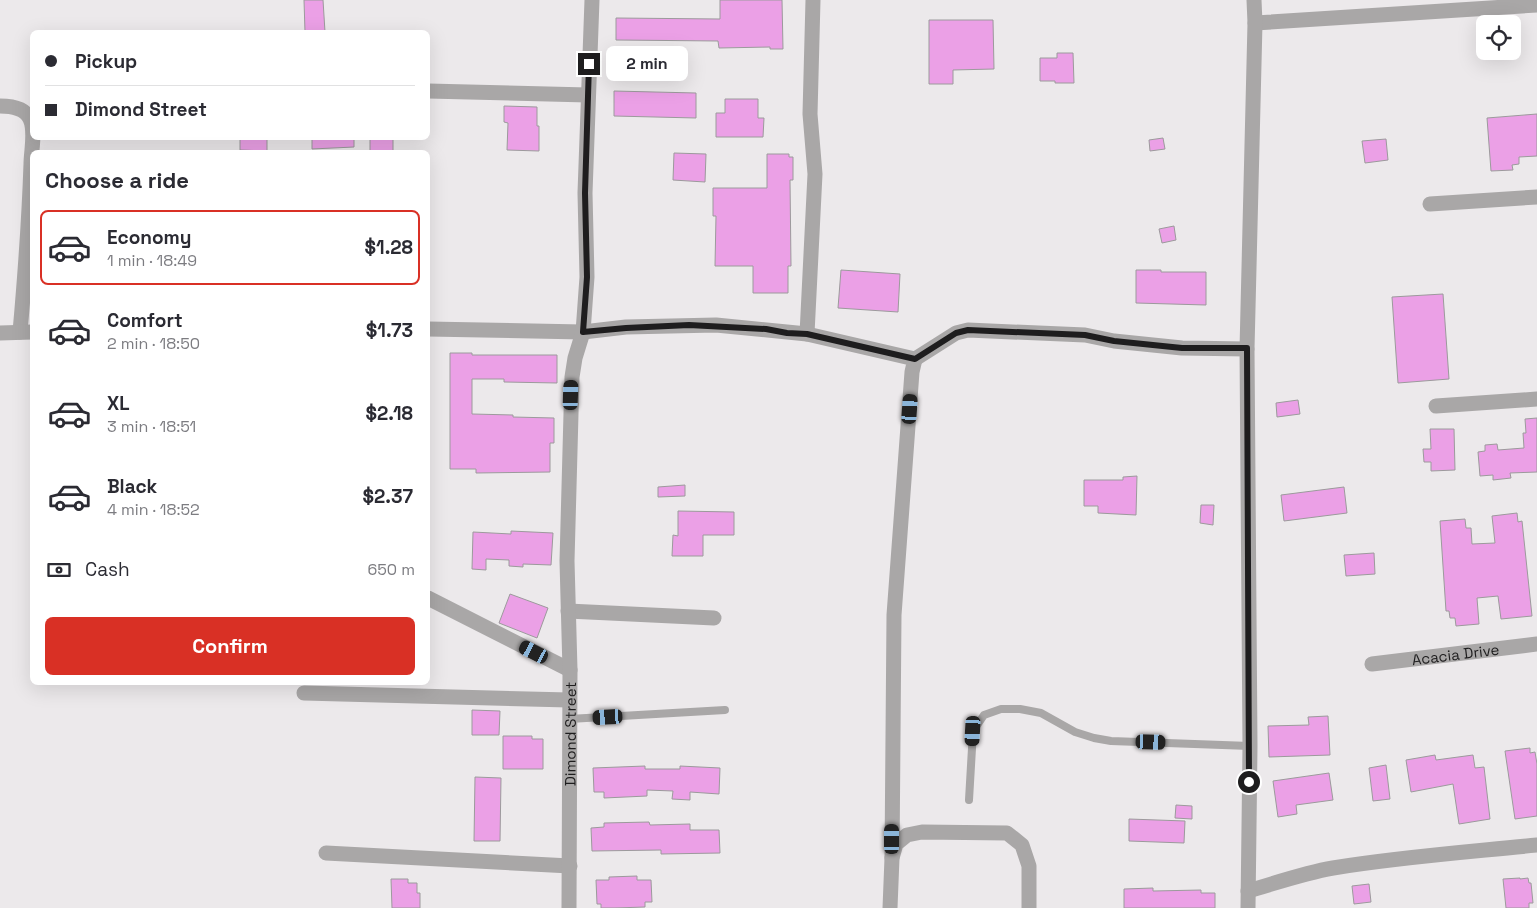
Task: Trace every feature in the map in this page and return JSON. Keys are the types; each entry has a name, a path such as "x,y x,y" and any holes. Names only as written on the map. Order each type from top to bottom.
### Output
{"street":[{"path":"583,332 587,277 585,193 592,0"},
{"path":"807,334 815,174 810,114 813,0"},
{"path":"1248,908 1250,746 1247,348 1254,0"},
{"path":"1255,23 1537,5"},
{"path":"430,91 588,95"},
{"path":"0,106 9,106 22,110 30,118"},
{"path":"1430,204 1537,197"},
{"path":"0,333 26,332 30,203"},
{"path":"430,329 583,332 689,325 766,329 807,334 915,359"},
{"path":"890,908 894,615 912,372 915,359 956,333 968,330 1085,335 1114,341 1182,348 1247,348"},
{"name":"Dimond Street","path":"569,908 568,700 570,670 567,561 572,377 574,358 583,332"},
{"path":"1436,406 1537,399"},
{"path":"430,599 570,670"},
{"path":"568,611 714,618"},
{"name":"Acacia Drive","path":"1372,664 1537,644"},
{"path":"304,693 568,700"},
{"path":"892,858 896,844 907,835 922,832 1007,833 1022,845 1029,866 1029,908"},
{"path":"1248,891 1286,879 1332,868 1537,845"},
{"path":"326,853 570,866"}],"lane":[{"path":"969,800 973,731 984,715 1001,709 1020,708 1041,713 1075,732 1111,741 1250,746"},
{"path":"569,719 725,710"}],"building":[{"path":"304,0 323,0 325,30 305,30"},
{"path":"720,0 782,0 783,49 770,49 770,47 719,48 718,41 616,40 616,18 720,19"},
{"path":"929,20 993,20 994,69 953,70 953,84 929,84"},
{"path":"1057,53 1073,53 1074,83 1040,81 1040,58 1057,58"},
{"path":"614,91 696,93 696,118 614,116"},
{"path":"725,99 758,99 758,118 764,118 763,137 716,137 716,113 725,113"},
{"path":"504,106 537,107 539,151 507,150 508,123 504,122"},
{"path":"1537,114 1537,156 1519,157 1519,164 1512,165 1513,170 1491,171 1487,118"},
{"path":"1163,138 1165,149 1150,151 1149,140"},
{"path":"1386,139 1388,160 1365,163 1362,141"},
{"path":"240,140 267,140 267,150 240,150"},
{"path":"312,140 354,140 354,147 312,149"},
{"path":"370,140 393,140 393,150 370,150"},
{"path":"674,153 706,154 705,182 673,180"},
{"path":"767,154 789,154 789,157 793,157 793,180 790,180 791,266 788,266 788,293 753,293 753,266 715,266 716,216 713,216 713,188 767,188"},
{"path":"1174,226 1176,240 1162,243 1159,229"},
{"path":"841,270 900,274 898,312 838,308"},
{"path":"1136,270 1206,272 1206,305 1136,303"},
{"path":"1443,294 1449,379 1398,383 1392,297"},
{"path":"450,353 472,353 472,355 557,355 557,383 504,382 504,379 472,379 472,414 554,418 554,443 550,443 550,472 476,473 476,469 450,469"},
{"path":"1298,400 1300,414 1277,417 1276,403"},
{"path":"1537,418 1537,472 1510,473 1511,478 1493,480 1493,475 1480,476 1478,452 1485,451 1485,445 1497,444 1498,450 1524,448 1523,433 1526,433 1525,419"},
{"path":"1430,429 1454,429 1455,470 1431,471 1431,462 1424,462 1423,449 1431,449"},
{"path":"1137,476 1136,515 1098,513 1098,506 1084,506 1084,480 1123,480 1123,477"},
{"path":"685,485 685,496 658,497 658,487"},
{"path":"1344,487 1347,513 1284,521 1281,495"},
{"path":"1201,505 1214,505 1213,525 1200,523"},
{"path":"678,511 734,512 734,535 703,535 703,556 672,556 673,535 678,536"},
{"path":"1517,513 1518,522 1522,521 1532,616 1501,619 1498,596 1477,598 1479,624 1456,626 1455,618 1450,618 1449,611 1446,611 1440,521 1465,519 1466,528 1471,528 1472,544 1495,543 1492,516"},
{"path":"511,531 553,533 551,565 523,564 523,567 509,566 509,560 486,559 486,570 472,569 473,532 511,534"},
{"path":"1374,553 1375,574 1346,576 1344,555"},
{"path":"510,594 548,608 537,638 499,623"},
{"path":"472,710 500,711 499,735 472,735"},
{"path":"1328,716 1330,755 1269,757 1268,726 1309,725 1308,717"},
{"path":"503,736 532,736 532,739 543,739 543,769 503,769"},
{"path":"1530,748 1530,753 1535,752 1537,764 1537,816 1515,819 1505,751"},
{"path":"1435,755 1436,760 1473,755 1475,768 1484,767 1490,819 1459,824 1453,784 1411,792 1406,760"},
{"path":"1386,765 1390,799 1373,801 1369,768"},
{"path":"645,766 645,769 680,769 680,766 720,768 719,794 690,792 690,800 672,799 673,791 647,790 647,796 604,798 604,792 594,792 593,768"},
{"path":"1329,773 1333,800 1296,805 1297,814 1278,817 1273,781"},
{"path":"475,777 501,778 500,841 474,841"},
{"path":"1176,805 1192,806 1192,819 1175,818"},
{"path":"1129,819 1185,821 1184,843 1129,841"},
{"path":"649,822 650,825 690,824 690,830 719,830 720,853 661,854 661,850 592,851 591,828 604,827 604,823"},
{"path":"637,876 637,880 651,880 652,902 645,902 645,907 601,908 601,904 597,904 596,880 609,880 609,877"},
{"path":"1528,878 1529,883 1531,883 1533,903 1529,903 1529,908 1506,908 1503,879"},
{"path":"391,879 408,879 408,883 417,883 417,893 420,893 420,908 392,908"},
{"path":"1369,884 1371,902 1354,904 1352,886"},
{"path":"1153,888 1153,891 1201,890 1201,893 1215,893 1215,908 1124,908 1124,889"}],"route":[{"path":"589,64 585,193 587,277 583,332 605,329 689,325 766,329 807,334 915,359 956,333 968,330 1085,335 1114,341 1182,348 1247,348 1249,782"}]}
